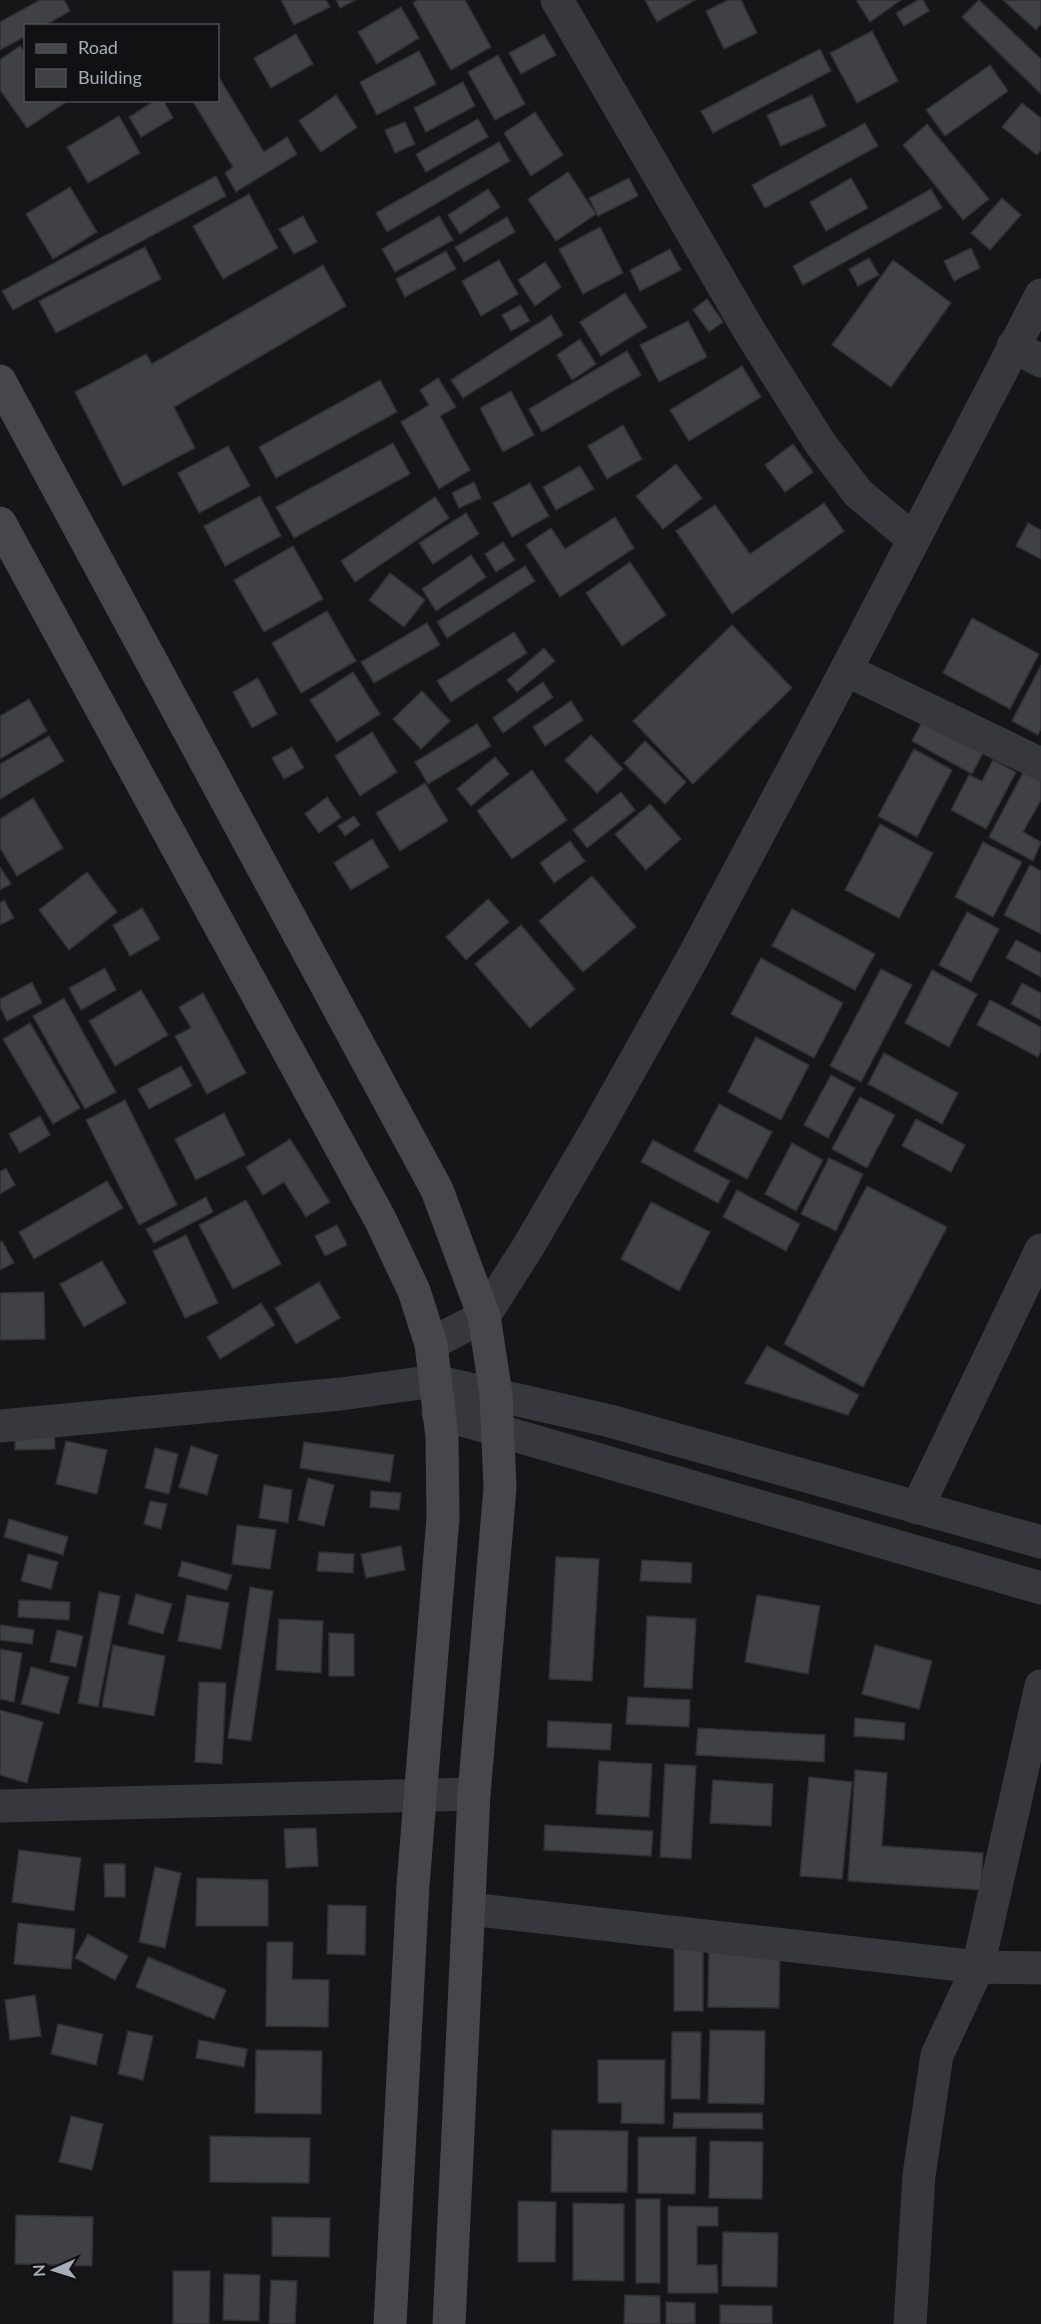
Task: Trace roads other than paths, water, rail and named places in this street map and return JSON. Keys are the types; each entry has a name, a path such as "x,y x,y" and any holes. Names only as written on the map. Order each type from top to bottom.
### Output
{"main road":[{"path":"4,398 437,1190 484,1316 496,1394 500,1488 474,1794 449,2324"},
{"path":"0,523 381,1221 414,1291 431,1344 442,1437 443,1518 413,1885 390,2324"}],"street":[{"path":"557,0 750,333 820,443 858,493 913,539"},
{"path":"431,1344 484,1316 528,1247 600,1124 692,959 913,539 1027,353 1041,295"},
{"path":"846,670 1041,764"},
{"path":"917,1508 1041,1250"},
{"path":"0,1426 398,1388 435,1381 610,1421 1041,1542"},
{"path":"398,1388 438,1413 1041,1588"},
{"path":"910,2324 919,2175 937,2055 978,1967 1041,1686"},
{"path":"0,1806 474,1794"},
{"path":"470,1909 978,1967 1041,1968"}]}
